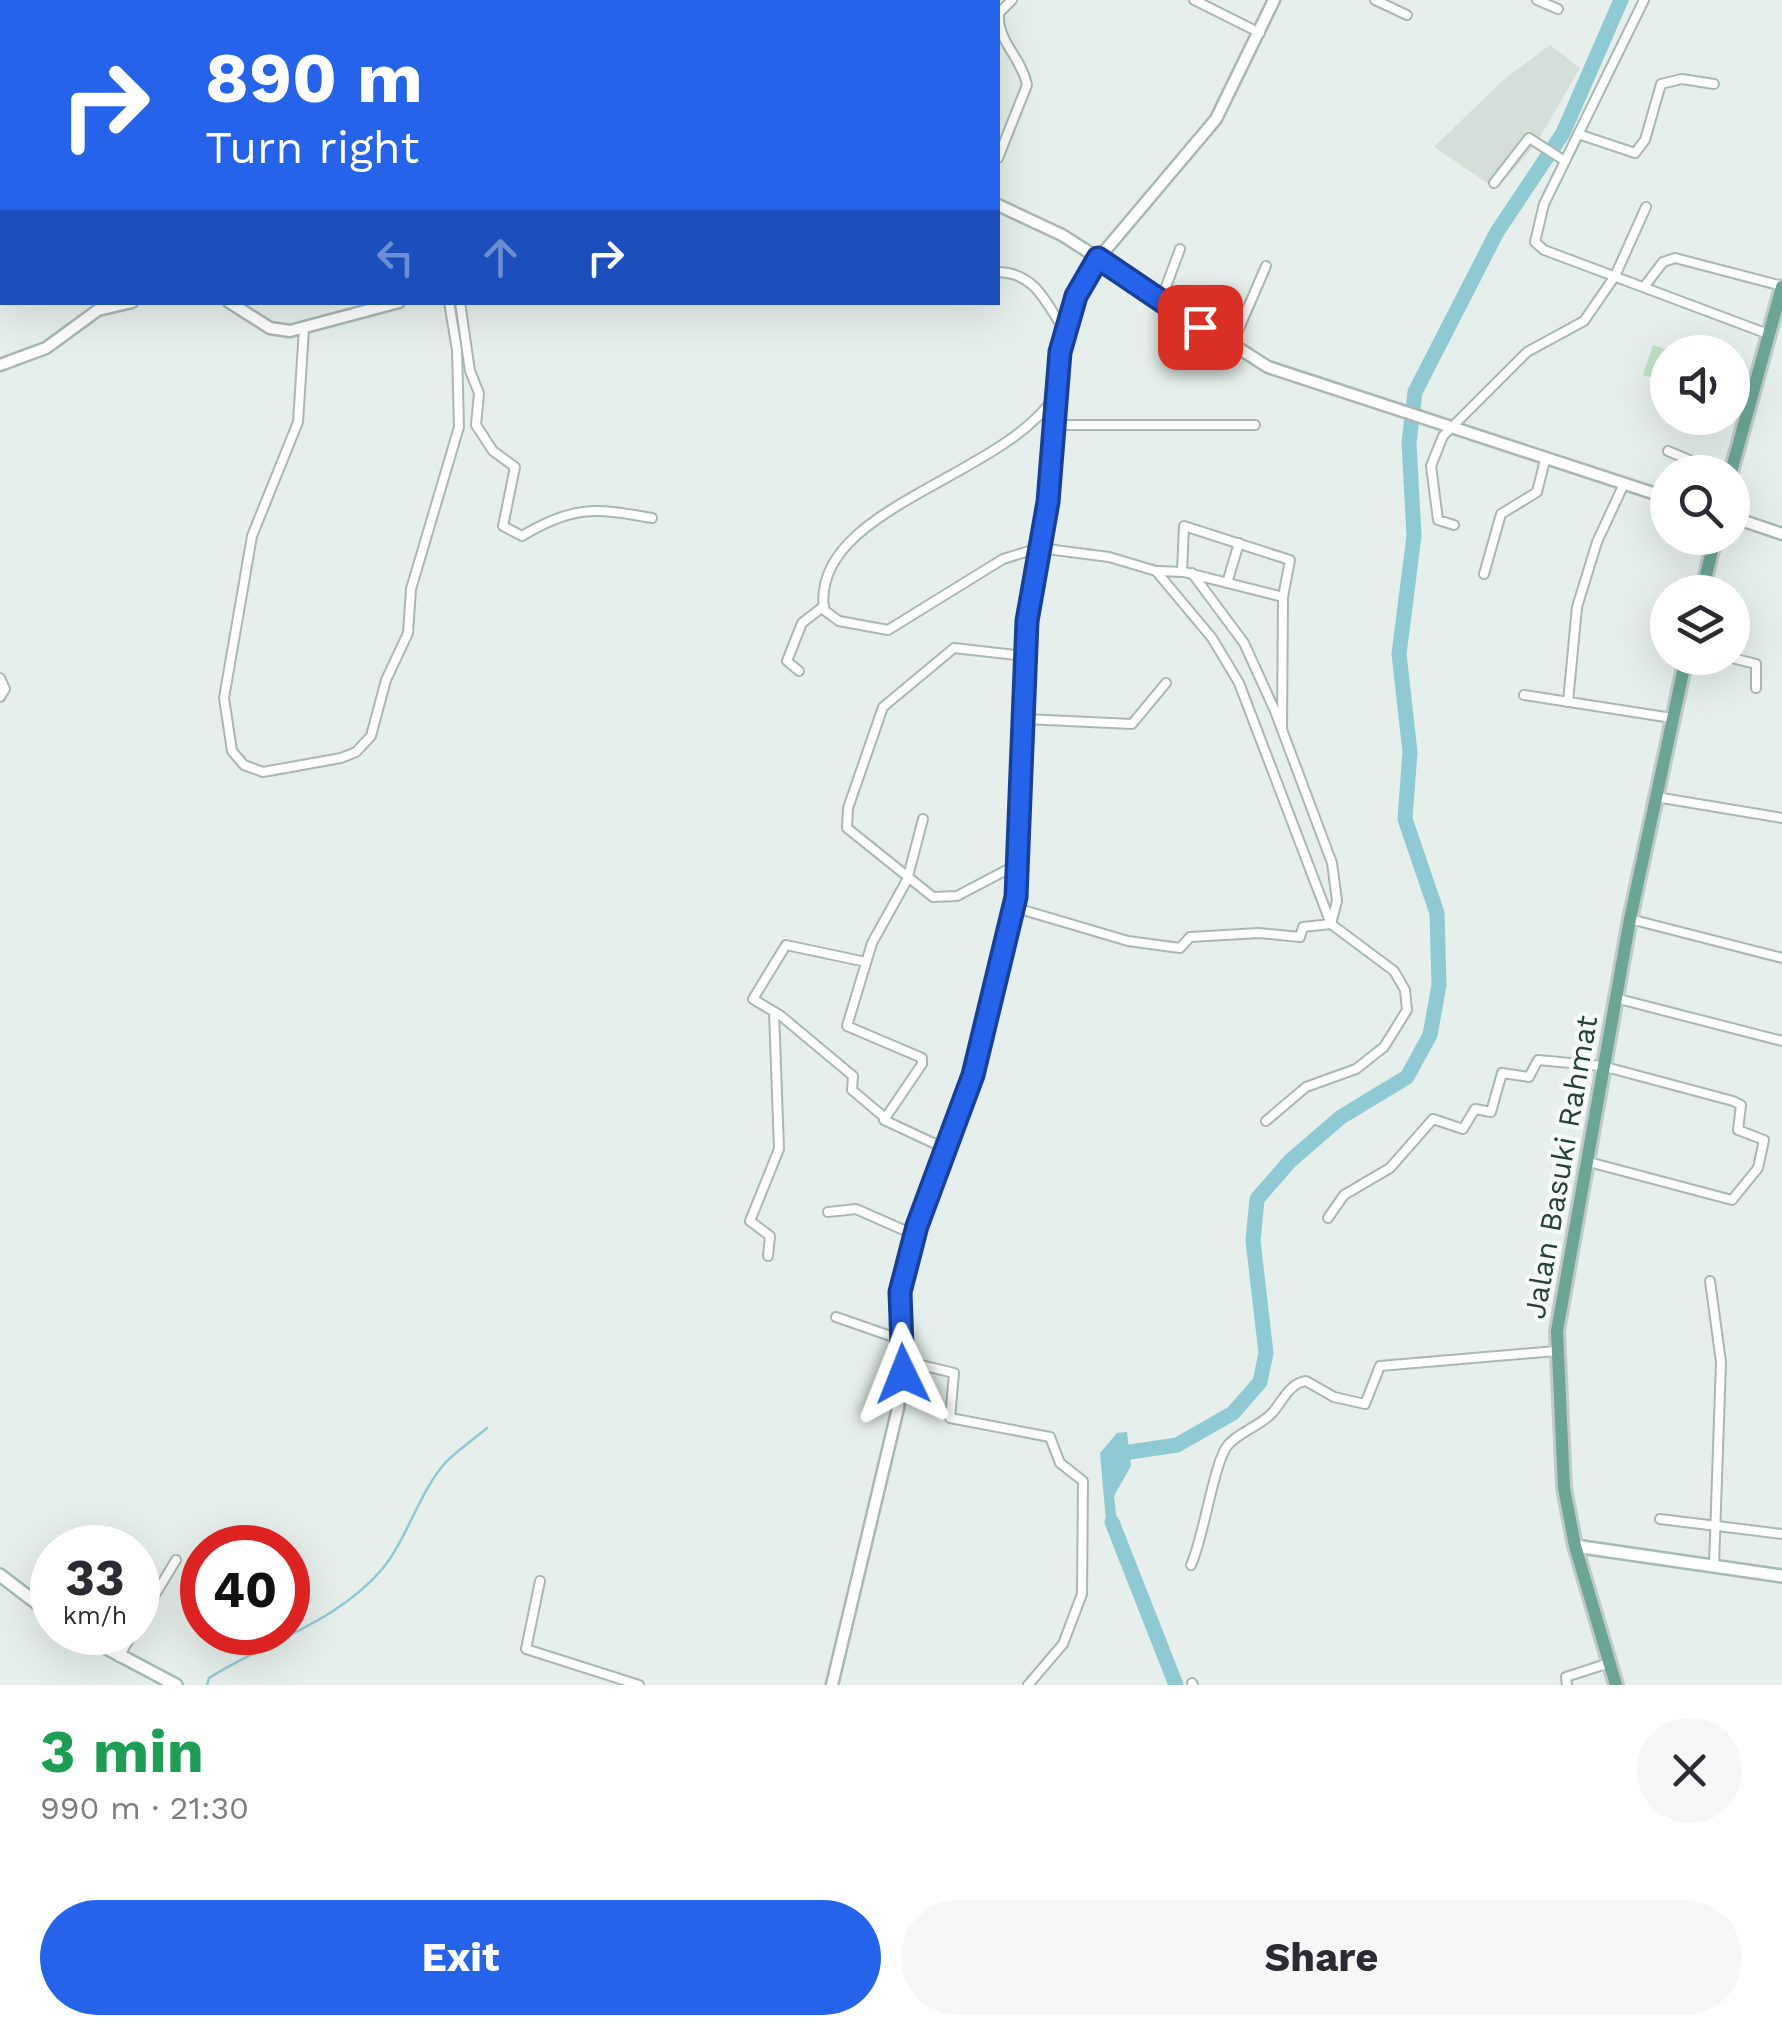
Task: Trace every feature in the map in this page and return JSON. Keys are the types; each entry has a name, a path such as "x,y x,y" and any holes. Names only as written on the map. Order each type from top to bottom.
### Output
{"main road":[{"path":"1737,455 1774,329 1782,287"},
{"name":"Jalan Basuki Rahmat","path":"1616,1685 1574,1546 1559,1438 1556,1351 1560,1295 1602,1066 1682,675"},
{"path":"1574,1546 1782,1576"},
{"path":"0,1575 30,1598"},
{"path":"114,1655 176,1685"}],"street":[{"path":"1194,0 1260,33"},
{"path":"832,1685 898,1408 904,1362 900,1292 914,1236 978,1058 1014,907 1025,656 1064,330 1076,296 1098,258 1210,127 1274,0"},
{"path":"1375,0 1407,14"},
{"path":"1537,0 1558,9"},
{"path":"1644,0 1536,224 1535,242 1544,250 1644,287 1774,329"},
{"path":"1000,31 1017,55 1027,85 1000,153"},
{"path":"1578,134 1635,153 1645,140 1661,84 1682,79 1714,84"},
{"path":"1494,183 1525,141 1534,139 1565,161"},
{"path":"1000,206 1038,221 1231,348 1268,367 1650,493"},
{"path":"1454,525 1436,518 1431,474 1435,452 1450,428 1527,352 1584,321 1615,276 1646,208"},
{"path":"1161,300 1180,249"},
{"path":"1644,287 1663,262 1675,258 1708,263 1782,287"},
{"path":"1231,348 1266,266"},
{"path":"1000,272 1010,272 1034,285 1064,330"},
{"path":"0,365 46,348 98,310 119,305"},
{"path":"234,305 270,328 304,329 388,305"},
{"path":"304,329 298,422 252,536 224,698 232,751 244,764 263,772 340,758 356,752 371,736 386,680 408,633 411,589 459,426 457,350 450,305"},
{"path":"460,305 470,371 479,393 476,425 493,451 515,467 503,526 522,536 558,515 602,510 652,518"},
{"path":"1055,396 1033,424 978,463 854,534 828,566 824,606 829,617 888,630 1002,559 1039,548 1108,557 1156,572 1187,572 1283,597"},
{"path":"1054,425 1255,425"},
{"path":"1668,451 1678,455"},
{"path":"1484,574 1501,514 1537,492 1545,460"},
{"path":"1568,702 1577,608 1598,542 1623,486"},
{"path":"1750,524 1782,534"},
{"path":"1282,728 1283,597 1290,559 1182,526 1187,572 1244,643 1282,728 1332,863 1337,900 1331,924"},
{"path":"1226,583 1239,543"},
{"path":"1156,572 1172,585 1234,671 1331,924 1394,971 1406,990 1407,1010 1396,1034 1372,1058 1306,1086 1266,1121"},
{"path":"799,671 787,660 802,624 824,606"},
{"path":"1018,864 947,899 933,897 847,828 848,808 882,706 954,648 1025,656"},
{"path":"1750,662 1756,664 1756,688"},
{"path":"0,678 5,689 0,697"},
{"path":"1025,719 1132,724 1166,683"},
{"path":"1524,695 1672,718"},
{"path":"1656,797 1782,818"},
{"path":"884,1117 923,1061 918,1055 847,1028 872,942 908,880 924,819"},
{"path":"1014,907 1128,941 1180,948 1190,937 1238,934 1300,938 1303,927 1331,924"},
{"path":"1630,919 1782,958"},
{"path":"866,962 786,946 753,999 853,1076 852,1090 886,1122 944,1148"},
{"path":"1615,998 1782,1042"},
{"path":"768,1256 770,1236 750,1221 778,1149 774,1012"},
{"path":"1328,1218 1344,1194 1390,1168 1433,1119 1461,1130 1475,1109 1490,1113 1503,1072 1529,1077 1538,1060 1602,1066 1737,1102 1742,1110 1738,1130 1764,1138 1758,1168 1732,1200 1585,1161"},
{"path":"828,1212 856,1209 914,1236"},
{"path":"1710,1281 1720,1357 1714,1566"},
{"path":"836,1318 902,1340"},
{"path":"1191,1565 1202,1540 1222,1453 1233,1440 1266,1418 1296,1383 1306,1381 1361,1405 1368,1402 1380,1366 1556,1351"},
{"path":"904,1362 954,1374 950,1418 1050,1437 1060,1464 1082,1478 1082,1594 1063,1644 1028,1685"},
{"path":"1660,1519 1782,1534"},
{"path":"160,1587 176,1560"},
{"path":"540,1581 526,1649 638,1685"},
{"path":"1567,1685 1566,1677 1609,1663"}],"shaded area":[{"path":"1550,45 1580,68 1536,144 1496,189 1434,147 1502,81"}],"green space":[{"path":"1650,354 1650,377 1643,375"}],"water":[{"path":"1127,1432 1131,1466 1114,1496 1117,1522 1106,1521 1100,1453 1117,1433"}],"waterway":[{"path":"1130,1452 1177,1445 1233,1413 1260,1382 1266,1353 1253,1241 1257,1199 1290,1161 1341,1117 1407,1077 1430,1035 1439,985 1437,913 1405,819 1410,752 1399,654 1414,536 1409,443 1415,392 1497,232 1563,133 1621,0"},
{"path":"207,1685 209,1678 323,1617 365,1587 392,1556 437,1474 487,1428"},
{"path":"1112,1522 1176,1685"}],"route":[{"path":"903,1374 900,1292 917,1226 978,1058 1016,897 1027,621 1048,502 1055,394 1064,330 1076,296 1098,258 1200,327"}]}
